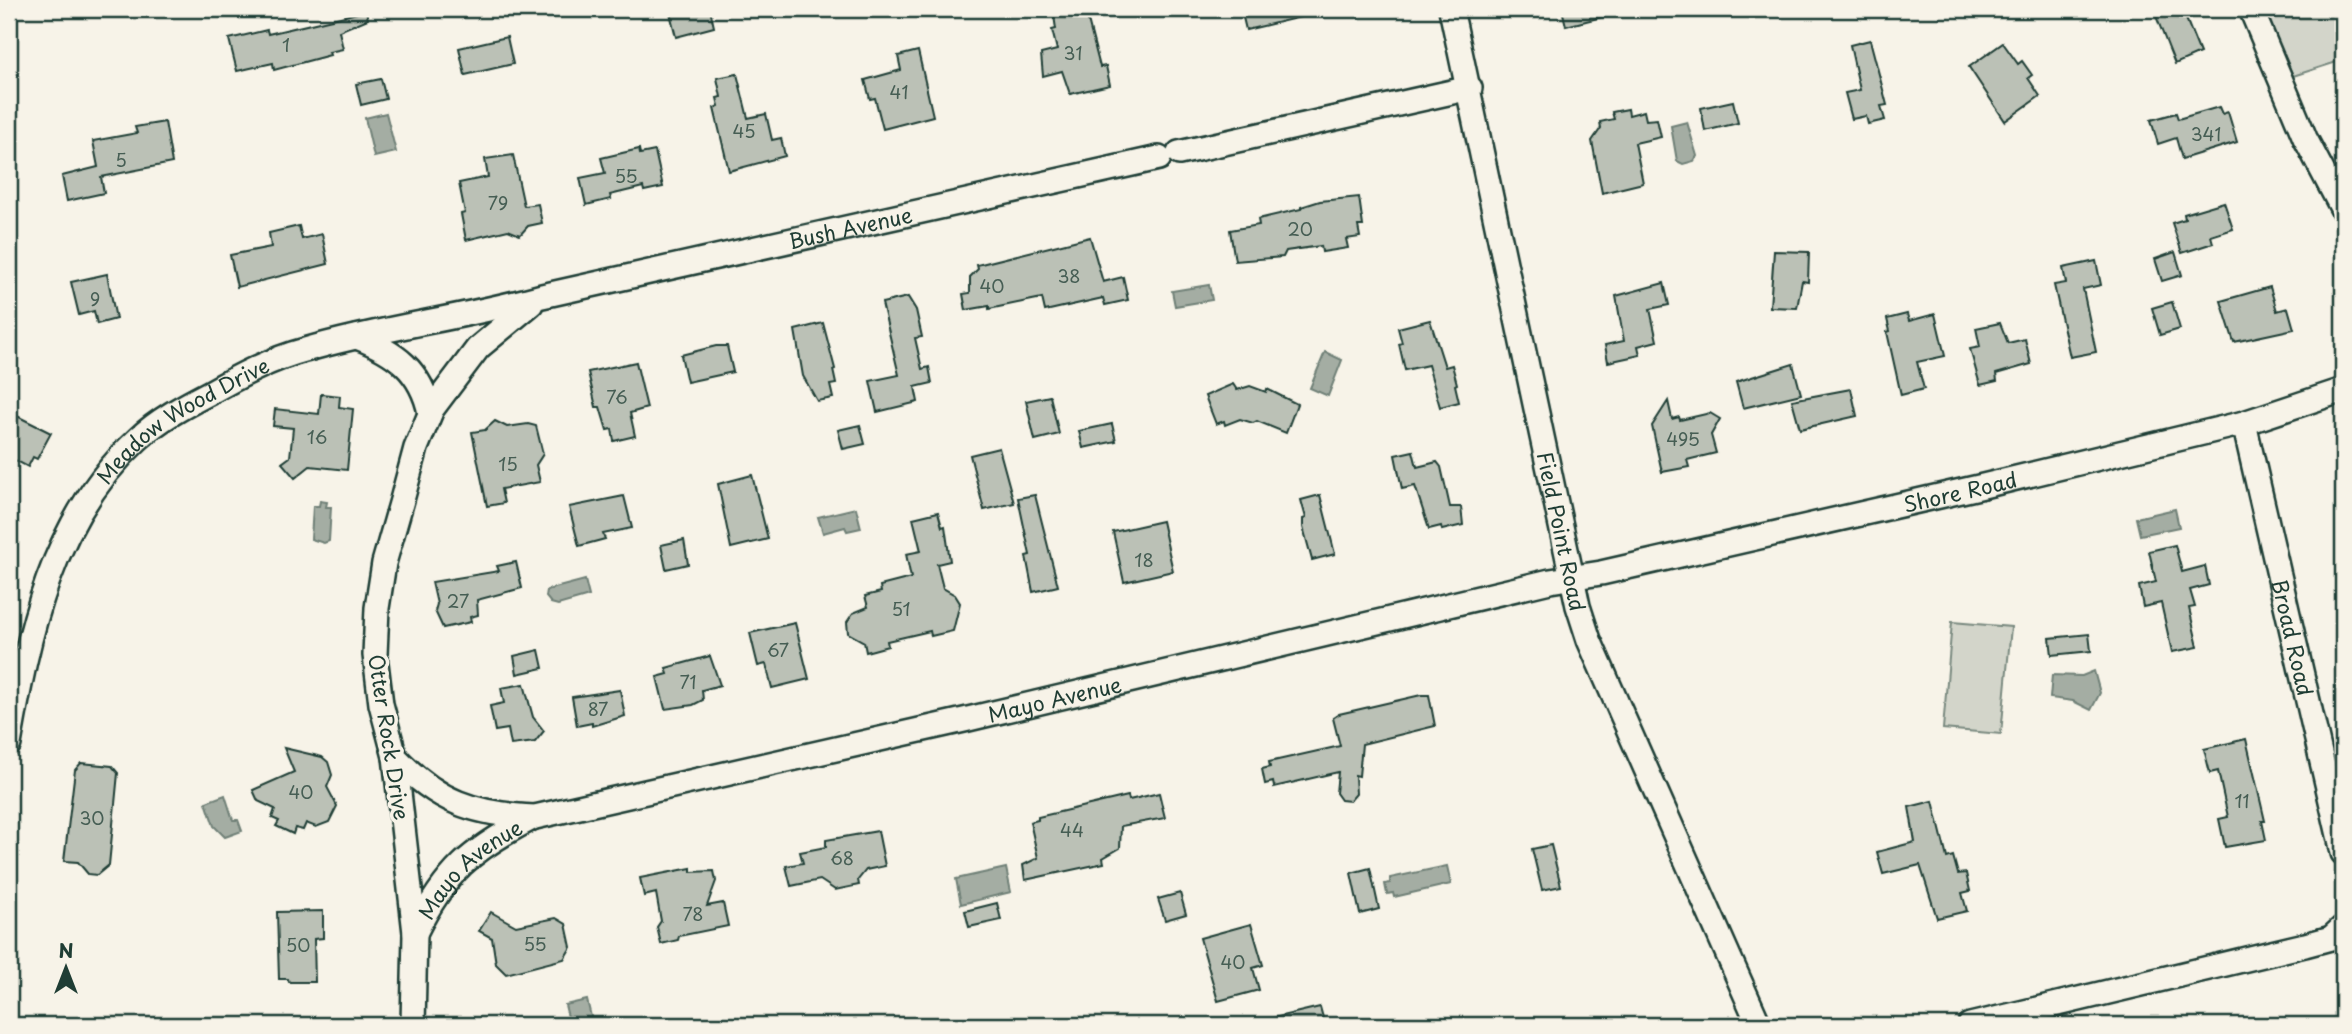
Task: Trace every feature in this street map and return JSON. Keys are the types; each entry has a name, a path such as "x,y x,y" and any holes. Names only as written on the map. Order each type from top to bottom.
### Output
{"street":[{"name":"Field Point Road","path":"1451,9 1470,88 1572,578 1590,640 1759,1025"},
{"path":"2251,9 2288,101 2318,166 2343,210"},
{"name":"Bush Avenue","path":"542,296 1470,88"},
{"name":"Meadow Wood Drive","path":"9,744 26,644 41,596 87,500 107,471 154,426 261,365 304,350 481,313 542,296"},
{"name":"Otter Rock Drive","path":"413,1025 415,933 395,757 381,704 376,655 377,608 388,551 416,448 430,413 478,348 542,296"},
{"path":"357,337 387,349 414,372 422,384 430,413"},
{"name":"Shore Road","path":"1572,578 1979,487 2244,423 2343,390"},
{"name":"Broad Road","path":"2244,423 2343,853"},
{"name":"Mayo Avenue","path":"415,933 430,904 461,864 482,845 535,817 1572,578"},
{"name":"Mayo Avenue","path":"395,757 433,793 456,804 508,816 535,817"},
{"path":"1970,1025 2305,946 2331,938 2343,927"}],"shaded area":[{"path":"2264,9 2343,9 2343,60 2293,76"},
{"path":"386,113 396,152 374,157 365,118"},
{"path":"1687,122 1697,156 1694,161 1683,164 1677,161 1671,126"},
{"path":"1209,285 1212,300 1175,306 1172,291"},
{"path":"1325,352 1342,360 1328,396 1310,388"},
{"path":"320,501 327,502 326,507 331,507 329,541 324,543 311,539 313,506 319,506"},
{"path":"856,508 861,528 847,531 845,527 823,533 818,517"},
{"path":"2175,509 2179,527 2140,535 2136,518"},
{"path":"585,580 589,596 558,605 551,603 546,597 547,590"},
{"path":"1952,622 2011,627 2001,734 1943,729"},
{"path":"2094,671 2100,693 2091,710 2073,701 2050,698 2052,675 2082,676"},
{"path":"225,795 233,820 238,820 242,831 225,837 214,826 206,802"},
{"path":"1447,866 1451,884 1394,897 1393,893 1387,894 1385,884 1390,883 1390,878"},
{"path":"1006,868 1011,892 961,904 956,879"},
{"path":"587,1000 593,1025 570,1025 565,1005"}],"building":[{"path":"669,9 710,9 714,27 676,37"},
{"path":"1053,9 1085,9 1100,67 1106,66 1110,85 1070,94 1062,71 1043,76 1041,54 1057,50 1052,30 1056,29"},
{"path":"1241,9 1308,9 1309,15 1246,30"},
{"path":"1562,9 1610,9 1610,15 1566,26"},
{"path":"2180,9 2185,16 2200,53 2175,64 2156,16"},
{"path":"366,11 368,19 339,31 343,49 274,70 273,63 237,71 229,39 267,30 268,34"},
{"path":"507,37 513,64 465,75 459,48"},
{"path":"1870,40 1887,105 1881,106 1885,120 1868,124 1866,116 1852,119 1845,93 1860,90 1850,45"},
{"path":"2003,43 2018,64 2022,61 2032,75 2028,78 2040,96 2005,121 1969,67"},
{"path":"918,51 933,116 883,129 875,98 870,99 865,80 901,70 898,56"},
{"path":"737,74 748,118 766,114 772,140 781,138 785,156 729,171 714,108 719,106 717,98 721,97 717,78"},
{"path":"381,79 386,99 361,105 356,84"},
{"path":"1733,101 1738,123 1705,131 1701,108"},
{"path":"2219,107 2222,114 2228,112 2237,142 2182,159 2176,138 2158,144 2151,120 2176,113 2178,119"},
{"path":"1628,109 1629,115 1644,111 1646,120 1657,119 1661,137 1635,143 1643,183 1602,193 1592,141 1601,128 1600,122 1614,119 1612,112"},
{"path":"165,122 172,163 101,177 104,193 67,201 62,176 98,167 93,141 137,133 135,127"},
{"path":"639,149 640,154 655,151 663,187 644,191 643,187 610,195 611,199 586,205 580,178 605,173 601,158"},
{"path":"513,155 524,206 538,204 542,223 528,226 520,235 508,230 466,240 461,214 465,213 459,183 488,177 485,159"},
{"path":"1359,197 1363,226 1358,226 1360,237 1346,239 1348,248 1322,252 1321,246 1286,251 1283,257 1235,261 1230,230 1259,225 1258,219 1301,209 1320,201"},
{"path":"2224,202 2233,229 2211,236 2213,243 2182,253 2172,223 2185,219 2184,214"},
{"path":"299,226 302,239 322,234 328,264 237,287 230,255 271,247 269,233"},
{"path":"1090,237 1103,282 1123,277 1128,300 1105,305 1103,298 1045,311 1042,298 989,309 989,306 966,310 963,294 970,293 970,277 978,269 977,265"},
{"path":"1774,251 1809,252 1808,282 1802,281 1797,308 1770,307"},
{"path":"2175,252 2182,275 2162,281 2155,259"},
{"path":"2096,261 2101,285 2083,289 2096,352 2070,357 2054,285 2066,283 2063,268"},
{"path":"107,274 116,319 97,324 94,311 79,315 71,282"},
{"path":"1664,283 1669,305 1650,309 1657,341 1638,346 1640,355 1608,362 1605,345 1624,341 1616,296"},
{"path":"2270,287 2277,311 2288,308 2294,329 2234,342 2221,301"},
{"path":"908,297 916,310 922,337 915,338 922,369 929,367 932,383 915,387 918,402 877,412 870,381 899,375 882,303"},
{"path":"2172,302 2180,329 2160,335 2152,308"},
{"path":"1907,314 1909,321 1935,314 1945,356 1917,362 1924,389 1901,395 1887,332 1890,331 1887,319"},
{"path":"1430,320 1445,367 1452,365 1457,384 1459,402 1440,407 1428,365 1405,370 1399,344 1402,343 1398,328"},
{"path":"823,323 835,369 836,384 830,385 833,398 817,401 803,376 795,330"},
{"path":"2000,323 2008,343 2025,339 2031,364 1996,374 1997,381 1980,385 1970,349 1980,347 1976,328"},
{"path":"716,346 727,346 733,372 687,382 681,355"},
{"path":"636,362 647,408 630,413 635,436 614,441 612,429 607,430 600,407 596,407 588,372"},
{"path":"1793,364 1801,394 1743,408 1736,382"},
{"path":"1233,384 1237,390 1250,386 1266,392 1267,389 1297,404 1286,433 1257,421 1253,423 1240,419 1225,425 1224,421 1216,424 1205,396"},
{"path":"1851,389 1857,416 1800,429 1792,400"},
{"path":"321,394 340,396 339,407 353,409 347,470 310,466 295,478 282,463 290,457 293,428 273,426 275,409 319,414"},
{"path":"1050,396 1059,434 1035,440 1026,401"},
{"path":"1668,401 1672,419 1679,417 1680,420 1710,413 1720,419 1711,435 1716,453 1687,460 1689,467 1662,472 1652,426"},
{"path":"9,412 51,433 37,459 33,457 28,467 9,457"},
{"path":"495,421 507,427 528,424 536,426 543,454 536,465 540,482 501,489 504,503 487,506 472,432 485,430"},
{"path":"1112,424 1116,441 1083,448 1079,431"},
{"path":"860,425 865,444 843,449 838,430"},
{"path":"999,448 1014,503 984,510 970,455"},
{"path":"1413,451 1417,467 1437,462 1441,467 1450,507 1461,507 1463,525 1442,530 1441,526 1429,529 1415,486 1402,489 1395,455"},
{"path":"752,475 768,539 731,548 718,484"},
{"path":"1035,495 1058,586 1033,592 1026,556 1030,555 1018,498"},
{"path":"1320,495 1335,554 1312,560 1303,527 1303,519 1306,518 1301,500"},
{"path":"624,496 632,528 603,534 605,539 579,546 569,507"},
{"path":"938,512 942,527 945,526 950,561 937,564 943,588 955,595 960,603 953,631 931,636 930,631 887,641 888,646 866,652 864,642 848,633 847,622 853,613 868,607 865,596 881,592 880,586 911,578 906,554 921,551 913,518"},
{"path":"1162,521 1173,571 1124,582 1113,532"},
{"path":"684,540 688,564 666,569 661,545"},
{"path":"2175,545 2182,572 2205,566 2209,585 2190,590 2195,607 2189,608 2198,647 2172,652 2161,603 2143,607 2139,586 2156,582 2149,551"},
{"path":"516,562 522,588 477,600 478,615 470,617 471,622 443,628 435,611 437,604 432,582 499,571 497,566"},
{"path":"795,623 809,679 772,688 766,664 758,666 750,633"},
{"path":"2089,634 2091,651 2052,655 2050,638"},
{"path":"539,650 543,668 517,674 514,656"},
{"path":"710,656 720,685 702,690 703,700 693,705 665,709 657,677 668,674 666,668"},
{"path":"524,684 533,717 544,731 535,742 511,745 508,729 495,731 490,706 504,703 501,688"},
{"path":"620,690 625,716 592,726 592,723 577,726 572,697"},
{"path":"1429,695 1435,726 1362,744 1359,776 1355,775 1356,794 1350,801 1341,800 1336,793 1338,772 1274,787 1273,782 1265,784 1262,769 1270,767 1269,762 1340,746 1333,718 1339,714"},
{"path":"2246,739 2265,821 2262,821 2266,840 2225,847 2219,819 2228,817 2218,771 2210,773 2204,749"},
{"path":"284,748 322,757 328,762 332,775 327,787 337,806 329,822 316,827 306,823 303,830 295,828 293,834 276,826 279,821 272,818 275,809 258,801 253,790 294,772"},
{"path":"81,763 112,766 118,773 109,865 97,875 88,874 78,862 64,861 75,770"},
{"path":"1159,793 1165,818 1121,826 1120,848 1103,858 1104,863 1025,880 1023,865 1038,858 1030,822 1038,820 1038,817 1128,796 1129,800"},
{"path":"1933,801 1947,858 1953,856 1958,874 1966,873 1970,891 1962,893 1967,911 1937,918 1920,865 1883,874 1877,852 1915,842 1909,807"},
{"path":"878,831 885,866 866,870 858,880 859,885 835,890 820,880 791,886 786,866 803,863 800,852 826,847 826,840"},
{"path":"1551,845 1561,886 1542,890 1532,849"},
{"path":"691,868 691,872 714,871 716,881 707,906 723,903 728,926 679,936 678,940 661,944 657,927 661,921 656,893 644,896 640,878"},
{"path":"1370,868 1379,909 1360,914 1351,873"},
{"path":"1180,893 1186,914 1165,920 1158,899"},
{"path":"997,903 1001,920 969,927 965,911"},
{"path":"323,911 323,938 314,939 315,982 289,982 288,979 279,979 277,912"},
{"path":"491,912 516,926 556,918 566,924 571,947 564,959 506,974 496,964 492,938 479,931"},
{"path":"1251,924 1263,965 1253,968 1259,990 1218,1001 1200,938"},
{"path":"1320,1007 1325,1025 1270,1025 1269,1019"}]}
